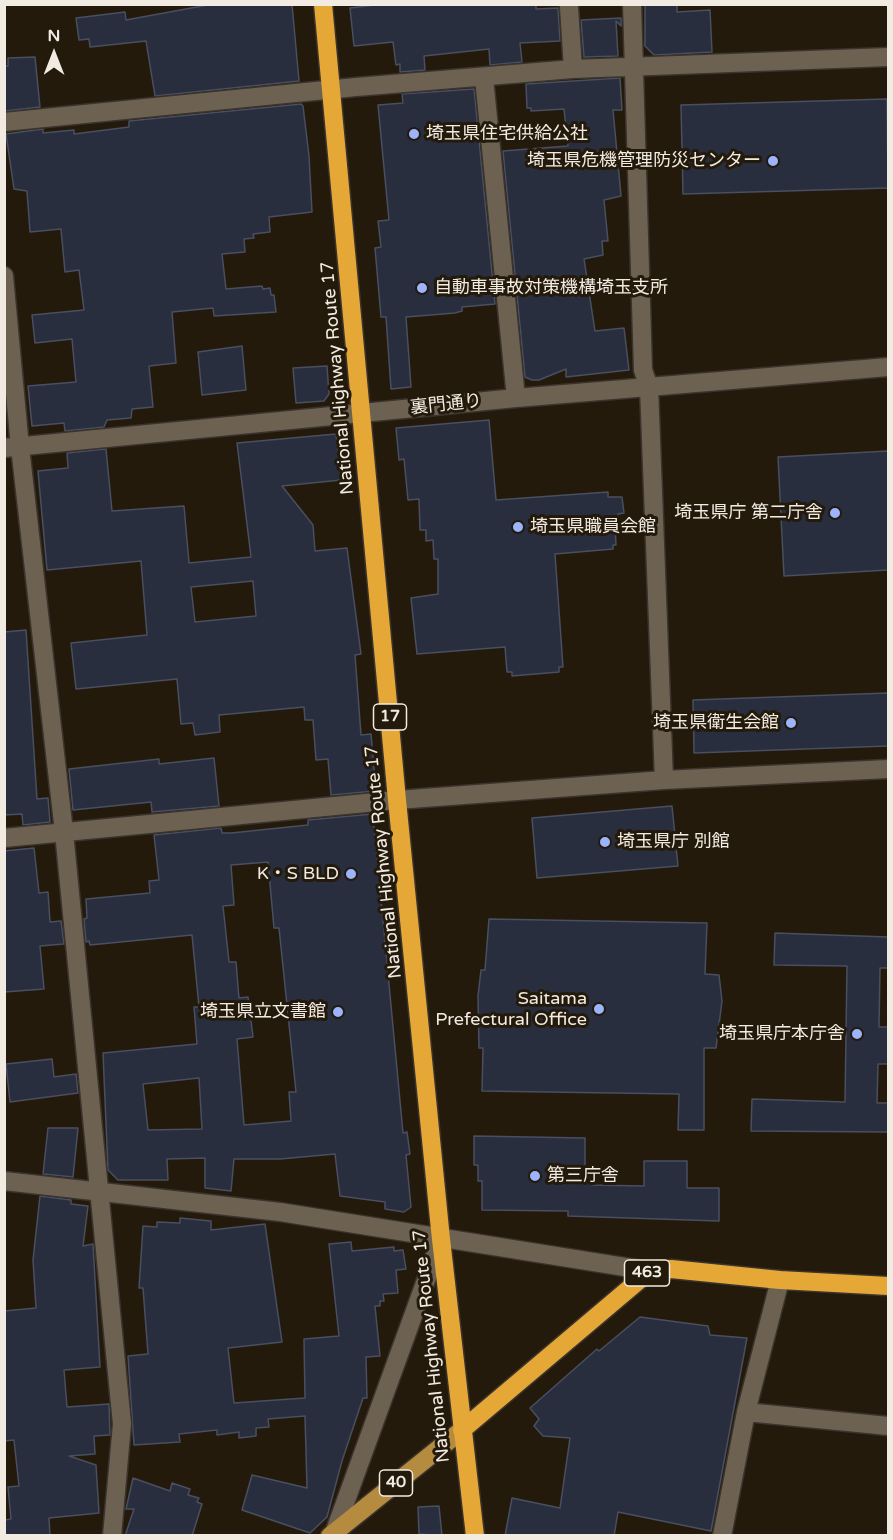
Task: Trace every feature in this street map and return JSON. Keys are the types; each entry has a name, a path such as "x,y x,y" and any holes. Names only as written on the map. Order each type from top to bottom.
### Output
{"highway":[{"name":"National Highway Route 17","path":"323,4 441,1239 475,1536"},
{"name":"463","path":"462,1430 650,1271 671,1269 780,1280 888,1286"}],"main road":[{"name":"40","path":"332,1535 462,1430"}],"street":[{"path":"632,4 643,370 649,387 664,780"},
{"path":"569,6 573,69"},
{"path":"4,122 573,69 888,57"},
{"path":"484,78 516,398"},
{"path":"4,276 12,447 64,832 122,1424 112,1536"},
{"name":"裏門通り","path":"12,447 516,398 888,367"},
{"path":"4,838 398,800 664,780 888,770"},
{"path":"4,1181 280,1212 650,1271"},
{"path":"332,1535 351,1489 441,1239"},
{"path":"722,1536 746,1412 780,1280"},
{"path":"746,1412 888,1426"}],"building":[{"path":"213,4 292,4 299,81 155,96 146,41 90,47 89,39 79,40 76,18 125,12 126,20"},
{"path":"383,4 536,4 536,9 558,8 560,41 520,43 522,62 490,65 489,49 424,56 425,70 400,72 400,64 396,65 393,42 354,46 350,8"},
{"path":"645,4 677,4 677,12 710,10 712,52 654,55 645,46"},
{"path":"621,18 621,26 616,21 618,56 584,57 581,20"},
{"path":"35,57 40,107 5,111 5,66 8,66 8,58"},
{"path":"620,78 622,110 613,110 621,196 604,200 608,241 602,241 603,255 584,259 595,331 624,328 629,370 566,377 566,369 539,380 532,380 525,377 503,151 568,146 564,109 531,111 531,108 527,108 526,84"},
{"path":"474,89 495,304 462,307 462,311 455,313 406,317 411,387 391,389 386,317 381,317 375,248 381,247 378,221 389,220 378,105 403,103 402,94"},
{"path":"887,99 888,188 683,194 681,105"},
{"path":"301,104 309,156 312,212 269,217 270,232 253,234 254,238 244,239 245,252 222,254 226,289 262,286 263,289 270,288 271,295 274,295 276,312 214,316 213,308 172,312 176,363 149,366 153,407 132,409 131,418 107,420 104,427 65,431 64,423 32,426 28,386 76,382 72,339 35,343 32,315 84,310 79,270 65,272 61,229 30,232 27,191 14,189 6,134 43,129 43,133 74,130 74,134 129,127 129,121"},
{"path":"242,346 246,390 202,395 198,352"},
{"path":"327,366 329,394 324,401 296,403 293,368"},
{"path":"489,420 496,500 608,492 608,497 622,497 624,513 618,514 619,523 615,523 616,545 613,545 613,549 555,554 563,667 559,667 559,672 512,676 512,672 507,672 505,647 417,654 411,598 438,594 438,559 434,559 433,540 426,541 426,530 420,530 419,499 408,500 404,459 399,460 396,428"},
{"path":"336,434 341,480 282,486 313,525 315,551 347,548 361,654 355,655 361,735 371,734 376,791 331,795 328,759 316,760 313,720 305,720 304,707 219,715 220,732 195,735 193,723 181,724 177,679 76,689 71,643 147,635 141,561 47,570 38,471 68,468 67,453 106,449 112,511 184,506 189,563 251,557 237,443","holes":["253,581 256,616 195,622 191,587"]},
{"name":"埼玉県庁 第二庁舎","path":"888,451 888,570 784,576 778,457"},
{"path":"26,630 37,799 48,798 50,822 23,825 22,814 4,815 4,632"},
{"name":"埼玉県衛生会館","path":"888,693 888,746 694,753 693,700"},
{"path":"214,758 219,806 152,812 151,802 73,810 69,769 159,759 159,764"},
{"name":"埼玉県庁 別館","path":"672,806 678,866 537,878 532,818"},
{"path":"373,814 403,1133 407,1132 410,1154 406,1155 411,1207 404,1212 385,1209 385,1202 340,1196 335,1154 280,1159 234,1159 231,1191 205,1188 205,1158 167,1159 168,1180 118,1180 108,1170 103,1053 197,1044 194,1007 199,1007 192,935 90,945 89,941 86,942 84,919 87,918 86,899 150,893 149,881 159,880 154,835 221,828 222,833 231,833 308,825 308,820","holes":["268,862 274,928 279,928 296,1092 289,1092 291,1121 244,1125 237,1039 253,1037 248,997 239,998 236,962 229,962 223,906 234,905 231,865","199,1078 202,1129 148,1130 143,1084"]},
{"path":"34,848 39,893 48,892 50,922 61,921 64,944 40,946 44,989 4,992 4,851"},
{"name":"Saitama Prefectural Office","path":"489,919 707,923 705,974 719,975 722,1001 716,1048 704,1048 704,1130 678,1130 679,1094 482,1091 483,1048 479,1048 478,996 481,970 485,970"},
{"name":"埼玉県庁本庁舎","path":"775,933 888,937 888,968 880,968 879,1027 888,1027 888,1064 878,1064 877,1103 888,1103 888,1132 751,1131 752,1099 845,1102 847,966 774,965"},
{"path":"52,1059 54,1077 76,1074 78,1093 10,1102 6,1064"},
{"path":"48,1128 78,1128 73,1177 43,1174"},
{"name":"第三庁舎","path":"474,1136 585,1138 585,1171 592,1171 592,1185 644,1186 644,1161 687,1161 687,1188 719,1188 719,1221 568,1216 568,1211 482,1210 482,1181 478,1181 478,1165 474,1165"},
{"path":"40,1196 71,1200 71,1204 88,1206 83,1246 93,1244 100,1367 64,1370 67,1407 109,1404 110,1435 94,1436 95,1454 69,1456 96,1465 99,1513 49,1518 50,1536 4,1536 4,1520 11,1519 8,1487 19,1486 14,1440 4,1441 4,1311 36,1308 33,1260"},
{"path":"180,1218 211,1221 211,1230 265,1224 282,1342 228,1348 234,1403 305,1398 304,1339 339,1336 329,1244 351,1242 352,1251 394,1247 394,1251 403,1250 406,1269 396,1270 398,1293 383,1294 384,1301 380,1301 380,1306 375,1306 380,1356 366,1357 367,1398 363,1398 342,1461 327,1517 310,1533 242,1510 252,1475 307,1488 305,1416 268,1419 269,1427 256,1428 256,1436 239,1438 239,1432 217,1435 217,1430 179,1434 180,1442 134,1445 128,1356 148,1354 143,1288 139,1288 143,1226 157,1227 157,1222 180,1223"},
{"path":"640,1317 708,1326 710,1335 747,1338 711,1531 618,1512 614,1536 505,1536 512,1498 560,1508 570,1438 543,1436 534,1426 539,1419 530,1408 597,1349 599,1351"},
{"path":"133,1478 170,1491 172,1483 190,1489 188,1495 199,1498 197,1502 202,1504 192,1536 125,1536 134,1509 126,1509"},
{"path":"439,1506 442,1536 419,1534 418,1507"}],"place":[{"name":"埼玉県住宅供給公社","path":"414,134"},
{"name":"埼玉県危機管理防災センター","path":"773,161"},
{"name":"自動車事故対策機構埼玉支所","path":"422,288"},
{"name":"埼玉県庁 第二庁舎","path":"835,513"},
{"name":"埼玉県職員会館","path":"518,527"},
{"name":"埼玉県衛生会館","path":"791,723"},
{"name":"埼玉県庁 別館","path":"605,842"},
{"name":"K・S BLD","path":"351,874"},
{"name":"Saitama Prefectural Office","path":"599,1009"},
{"name":"埼玉県立文書館","path":"338,1012"},
{"name":"埼玉県庁本庁舎","path":"857,1034"},
{"name":"第三庁舎","path":"535,1176"}]}
